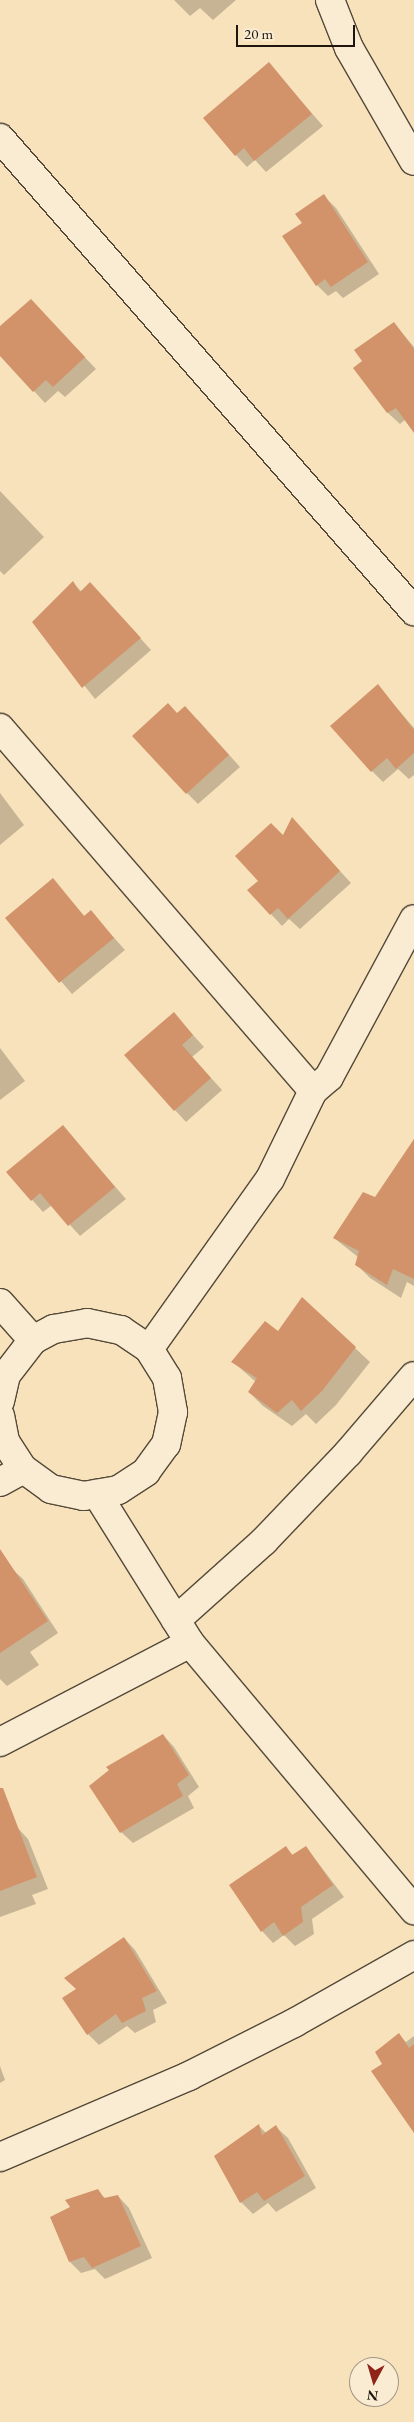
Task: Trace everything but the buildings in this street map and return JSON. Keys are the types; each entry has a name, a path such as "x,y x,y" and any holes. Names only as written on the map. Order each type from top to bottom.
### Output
{"street":[{"path":"330,0 349,48 414,161"},
{"path":"0,138 414,611"},
{"path":"0,728 313,1091"},
{"path":"149,1349 270,1179 313,1091 329,1077 414,919"},
{"path":"0,1303 33,1340"},
{"path":"0,1401 6,1375 33,1340 54,1329 88,1323 121,1330 149,1349 167,1378 173,1412 166,1444 146,1472 118,1490 84,1496 51,1489 12,1475 0,1416"},
{"path":"0,1742 183,1632 348,1453 414,1376"},
{"path":"97,1494 183,1632 414,1910"},
{"path":"0,2158 189,2076 294,2023 414,1954"}]}
